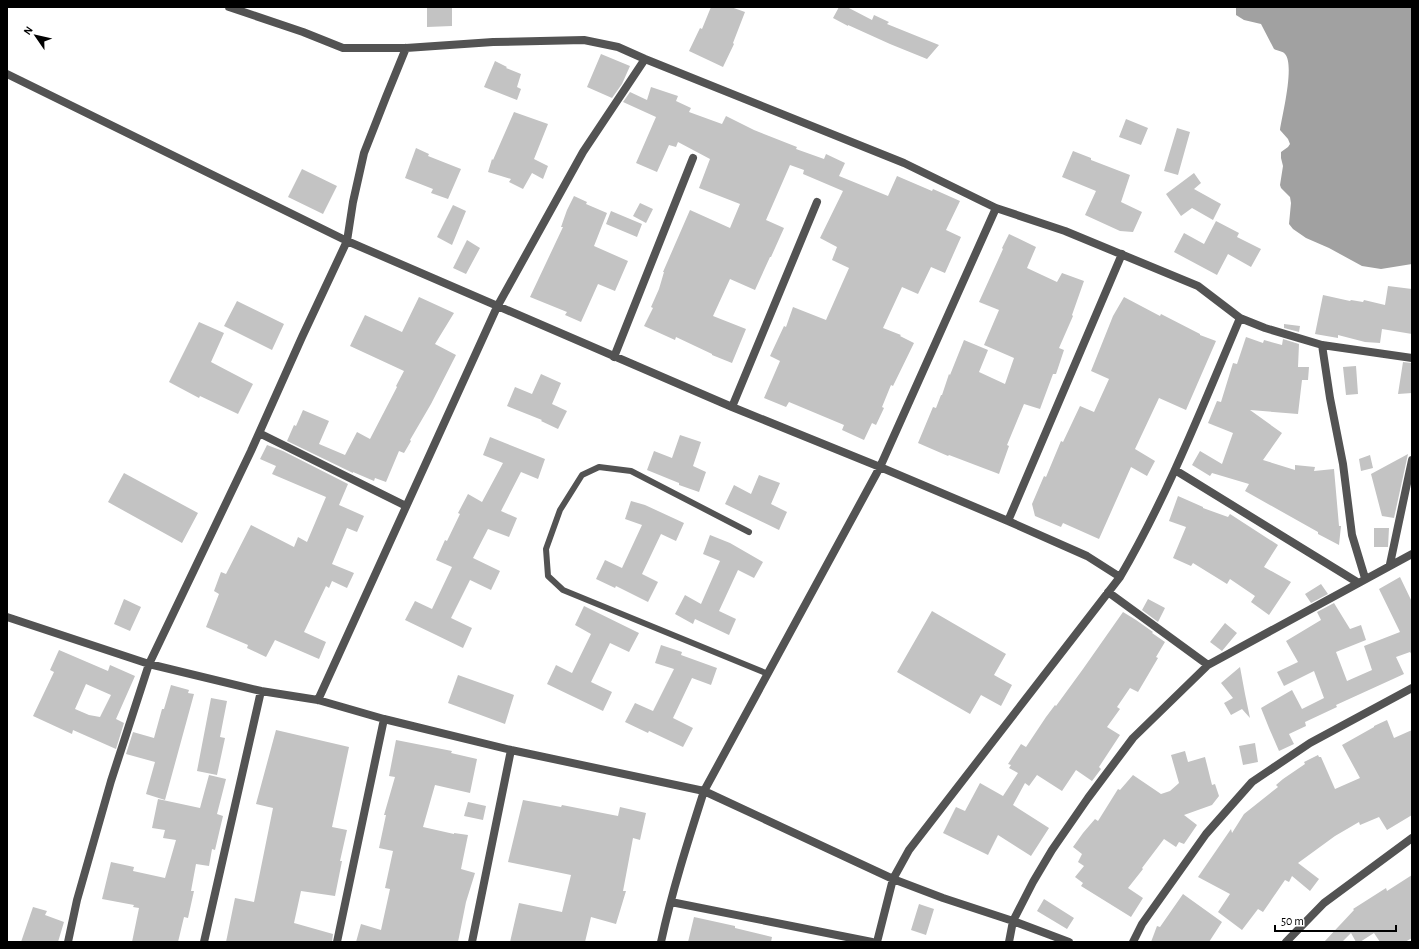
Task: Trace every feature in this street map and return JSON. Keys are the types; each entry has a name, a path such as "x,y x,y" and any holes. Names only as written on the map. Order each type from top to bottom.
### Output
{"street":[{"path":"229,7 303,32 343,48 406,48 500,42 584,40 618,47 904,163 996,208 1065,231 1198,286 1240,318 1265,328 1322,345 1412,358"},
{"path":"68,942 79,892 111,781 149,664 259,433 347,242 353,202 364,153 406,48"},
{"path":"318,700 497,307 583,152 645,59"},
{"path":"7,74 347,242 732,408 880,466 1008,521 1087,556 1120,577"},
{"path":"614,357 693,158"},
{"path":"732,408 817,202"},
{"path":"661,942 671,902 704,791 880,466 996,208"},
{"path":"1008,521 1122,254"},
{"path":"877,942 893,879 909,850 1120,577 1139,545 1175,470 1240,318"},
{"path":"1322,345 1352,535 1361,580"},
{"path":"259,433 406,506"},
{"path":"1390,564 1412,460"},
{"path":"1175,470 1361,580"},
{"path":"1009,942 1014,920 1033,882 1052,850 1133,738 1208,665 1390,564 1412,554"},
{"path":"1108,592 1208,665"},
{"path":"7,617 149,664 262,691 318,700 384,719 512,750 704,791 893,879 943,898 1014,920 1069,942"},
{"path":"1133,942 1142,924 1206,834 1252,782 1310,743 1412,688"},
{"path":"204,942 262,691"},
{"path":"337,942 384,719"},
{"path":"472,942 512,750"},
{"path":"1286,942 1324,903 1412,838"},
{"path":"671,902 872,942"}],"lane":[{"path":"749,532 631,471 599,467 582,475 560,510 546,550 548,576 563,590 768,674"}],"shaded area":[{"path":"1236,7 1412,7 1412,264 1381,269 1362,266 1329,248 1306,238 1293,229 1289,224 1291,203 1290,197 1280,185 1283,166 1281,152 1290,144 1288,139 1280,130 1288,79 1288,60 1284,53 1274,49 1261,24 1244,20 1236,15"}],"building":[{"path":"427,7 452,7 452,26 427,27"},
{"path":"711,7 731,7 745,12 733,43 734,44 723,67 689,51 700,28 702,29"},
{"path":"839,7 847,7 872,20 874,15 889,22 887,24 939,45 927,59 848,26 833,18"},
{"path":"601,54 630,66 622,84 612,98 587,87"},
{"path":"495,61 507,67 506,68 521,74 517,87 521,89 517,100 484,87"},
{"path":"651,87 678,96 676,101 691,108 689,112 722,124 726,116 754,130 797,147 796,149 824,159 826,154 845,163 839,176 888,196 897,176 960,201 946,230 961,237 945,273 931,267 918,294 902,287 883,328 901,335 900,336 914,343 893,386 891,385 882,407 884,408 876,425 872,423 864,440 842,430 844,425 789,402 786,407 764,398 780,361 770,356 784,326 786,327 793,307 826,320 849,268 832,260 837,247 820,238 843,191 803,174 804,170 790,165 766,220 784,228 755,290 730,279 713,316 746,329 732,363 676,337 675,340 644,326 653,308 651,307 659,289 663,272 690,210 730,228 740,204 699,188 710,159 678,142 676,147 669,145 657,172 636,163 656,117 623,102 630,92 647,100"},
{"path":"514,112 548,124 534,159 548,166 543,179 532,173 523,189 509,182 511,179 488,172 492,159 493,160"},
{"path":"1126,119 1148,128 1141,145 1119,137"},
{"path":"1177,128 1190,132 1178,175 1164,171"},
{"path":"416,148 429,154 428,156 461,169 448,199 431,193 433,189 405,178"},
{"path":"1073,151 1091,158 1091,160 1130,175 1121,202 1142,212 1133,232 1120,231 1085,215 1096,191 1062,177"},
{"path":"302,169 337,186 323,214 288,197"},
{"path":"1194,173 1201,183 1194,189 1221,204 1213,220 1192,208 1181,216 1166,194"},
{"path":"574,196 587,202 586,204 607,213 594,246 628,261 615,291 598,284 581,322 565,315 567,312 530,297 563,227 561,227"},
{"path":"640,203 653,209 646,223 633,216"},
{"path":"453,205 466,211 452,245 437,237"},
{"path":"611,211 642,224 637,237 606,224"},
{"path":"1216,221 1239,233 1237,237 1261,249 1251,267 1228,254 1217,275 1174,252 1184,233 1204,244"},
{"path":"1009,234 1036,247 1027,268 1057,282 1062,273 1084,281 1072,315 1073,316 1059,348 1064,350 1056,374 1053,374 1040,409 1024,404 1007,445 1009,446 999,474 949,455 948,456 918,443 933,407 936,408 942,395 949,374 950,375 964,340 988,350 979,372 1005,384 1014,358 984,345 999,310 979,302"},
{"path":"467,240 480,248 466,274 453,268"},
{"path":"1388,286 1412,289 1412,334 1382,329 1380,343 1365,342 1338,335 1338,338 1315,334 1323,295 1350,301 1363,302 1364,300 1385,305"},
{"path":"419,297 454,313 435,344 456,355 404,453 399,451 386,482 375,478 374,481 353,473 287,441 303,410 329,421 319,444 345,455 357,432 370,439 404,371 350,346 365,315 402,332"},
{"path":"1124,297 1160,316 1161,314 1200,335 1216,341 1186,410 1159,398 1135,449 1155,461 1147,476 1131,467 1099,539 1063,523 1061,527 1035,516 1032,504 1044,476 1046,477 1061,441 1063,442 1080,406 1094,412 1109,379 1091,371 1113,316"},
{"path":"237,301 284,324 272,350 224,326"},
{"path":"199,322 224,333 211,362 253,384 238,414 200,396 199,398 169,382"},
{"path":"1284,324 1300,326 1299,332 1284,328"},
{"path":"1246,337 1263,343 1264,340 1282,345 1283,339 1299,344 1298,367 1309,367 1308,380 1302,380 1298,414 1250,410 1282,433 1263,460 1295,470 1295,465 1315,467 1314,471 1334,469 1339,526 1341,526 1339,545 1245,491 1249,484 1212,473 1210,476 1192,465 1200,451 1222,464 1233,433 1208,423 1217,401 1221,402 1233,363 1237,364"},
{"path":"1403,362 1412,363 1412,393 1398,394"},
{"path":"1356,366 1358,394 1346,395 1343,367"},
{"path":"541,374 561,383 552,404 567,411 558,429 541,421 542,420 507,406 515,387 532,394"},
{"path":"680,435 701,442 693,466 706,472 699,492 679,485 679,483 647,470 654,451 672,458"},
{"path":"490,437 545,459 538,479 521,472 501,511 517,518 509,537 488,529 473,558 500,571 491,590 470,580 451,618 472,628 463,648 405,620 415,601 432,609 452,567 436,560 445,540 447,541 460,514 458,513 468,494 482,502 503,463 483,455"},
{"path":"267,445 283,451 348,484 339,505 364,516 357,532 347,528 332,564 354,573 347,588 332,581 329,588 326,586 304,632 326,642 319,659 275,640 266,657 247,648 248,645 206,627 219,594 214,591 221,572 226,574 251,525 294,547 298,537 307,542 326,497 272,474 276,466 260,459"},
{"path":"1408,454 1394,518 1382,516 1371,474"},
{"path":"1370,455 1373,468 1361,471 1359,459"},
{"path":"124,473 198,513 182,543 108,502"},
{"path":"759,475 780,483 771,504 787,512 779,530 725,504 734,485 751,494"},
{"path":"1178,496 1203,508 1228,517 1230,514 1278,545 1264,567 1291,582 1269,615 1251,602 1255,596 1230,579 1227,584 1193,563 1191,566 1173,558 1186,527 1169,521"},
{"path":"631,501 645,505 684,523 676,541 661,534 642,574 658,582 648,602 616,586 615,588 596,579 605,560 622,568 642,525 625,519"},
{"path":"1374,528 1389,528 1388,547 1374,547"},
{"path":"710,535 730,543 763,562 754,578 738,570 719,611 736,619 729,635 695,619 693,624 675,614 685,595 701,604 720,561 703,554"},
{"path":"1400,577 1412,602 1412,655 1410,652 1396,657 1404,674 1336,705 1337,707 1305,722 1306,726 1289,734 1294,744 1279,751 1261,708 1292,690 1302,709 1324,698 1314,671 1284,686 1277,672 1298,662 1286,641 1321,620 1317,612 1334,603 1350,629 1361,625 1366,640 1336,652 1347,681 1372,670 1364,646 1400,632 1379,589"},
{"path":"1321,584 1328,594 1311,603 1305,594"},
{"path":"124,599 141,607 130,631 114,624"},
{"path":"1148,599 1165,608 1158,622 1142,610"},
{"path":"584,606 639,633 629,652 610,643 591,682 612,692 603,711 547,684 556,665 572,673 591,634 575,625"},
{"path":"932,611 1006,654 994,675 1012,685 1001,706 981,695 970,714 897,672"},
{"path":"1123,612 1165,642 1156,657 1158,658 1138,692 1130,688 1117,707 1120,709 1107,727 1120,735 1099,767 1101,769 1092,781 1076,770 1062,791 1037,775 1029,786 1025,783 1013,805 1049,828 1031,856 998,835 988,855 943,833 956,807 965,811 980,783 1003,796 1018,773 1009,768 1011,765 1008,764 1021,744 1026,747 1046,717 1055,705 1056,706"},
{"path":"1225,623 1237,633 1222,651 1210,642"},
{"path":"661,645 682,652 681,655 717,668 711,685 692,678 673,718 693,728 683,747 649,731 648,733 625,722 635,703 653,711 674,669 655,663"},
{"path":"59,650 108,671 110,665 135,676 116,719 124,723 116,749 73,730 72,734 33,716 54,672 50,670","holes":["86,684 111,695 100,717 89,715 75,709"]},
{"path":"1240,667 1250,718 1242,709 1231,715 1224,703 1233,698 1221,683"},
{"path":"458,675 514,695 505,724 448,703"},
{"path":"171,685 189,690 188,693 194,694 165,800 146,794 155,762 126,754 133,732 154,738 162,709 164,709"},
{"path":"211,698 227,701 220,737 225,738 217,775 197,771"},
{"path":"1387,720 1394,738 1412,730 1412,815 1387,830 1379,817 1360,825 1359,822 1335,836 1298,863 1319,879 1310,891 1292,876 1289,882 1285,880 1263,912 1258,909 1242,930 1218,912 1230,894 1198,877 1231,829 1232,833 1244,814 1278,787 1276,785 1283,779 1305,764 1304,762 1318,755 1321,757 1335,789 1360,778 1342,745"},
{"path":"276,730 349,747 332,827 347,830 340,861 342,861 335,896 301,891 294,923 333,934 332,942 226,942 235,898 254,902 273,808 256,804"},
{"path":"396,740 452,751 451,753 477,759 470,793 435,785 423,827 454,834 468,835 461,869 475,873 466,902 458,942 356,942 361,924 381,930 390,889 385,888 393,851 379,848 386,815 384,815 395,777 389,776"},
{"path":"1255,743 1258,762 1243,765 1239,746"},
{"path":"1185,751 1188,762 1205,757 1212,785 1215,784 1219,796 1212,805 1184,815 1197,825 1184,844 1179,842 1176,847 1164,839 1142,868 1143,869 1128,888 1143,898 1131,917 1081,886 1083,883 1075,877 1084,866 1078,862 1082,854 1073,847 1095,819 1098,821 1118,789 1120,790 1133,775 1161,794 1170,791 1179,783 1171,755"},
{"path":"209,775 226,779 217,814 223,816 215,850 212,849 209,866 196,864 191,891 194,891 188,918 184,917 178,942 132,942 139,908 133,907 134,905 102,899 111,862 134,867 133,871 165,878 176,840 163,838 165,830 152,828 158,799 200,808"},
{"path":"523,800 561,807 562,805 618,816 620,807 646,813 640,840 633,838 623,891 626,891 616,924 591,917 585,942 510,942 519,903 562,912 571,875 508,862"},
{"path":"468,802 486,806 483,820 464,816"},
{"path":"1412,875 1412,938 1405,942 1380,942 1374,933 1360,942 1356,942 1351,933 1342,942 1324,942 1354,910 1353,909 1386,888 1387,891"},
{"path":"1183,894 1222,922 1209,942 1151,942 1157,926 1160,927"},
{"path":"1044,899 1074,918 1067,929 1037,911"},
{"path":"919,904 934,909 926,935 911,930"},
{"path":"33,907 47,911 45,915 64,922 58,942 21,942"},
{"path":"694,917 735,926 735,928 772,937 771,942 688,942"}]}
